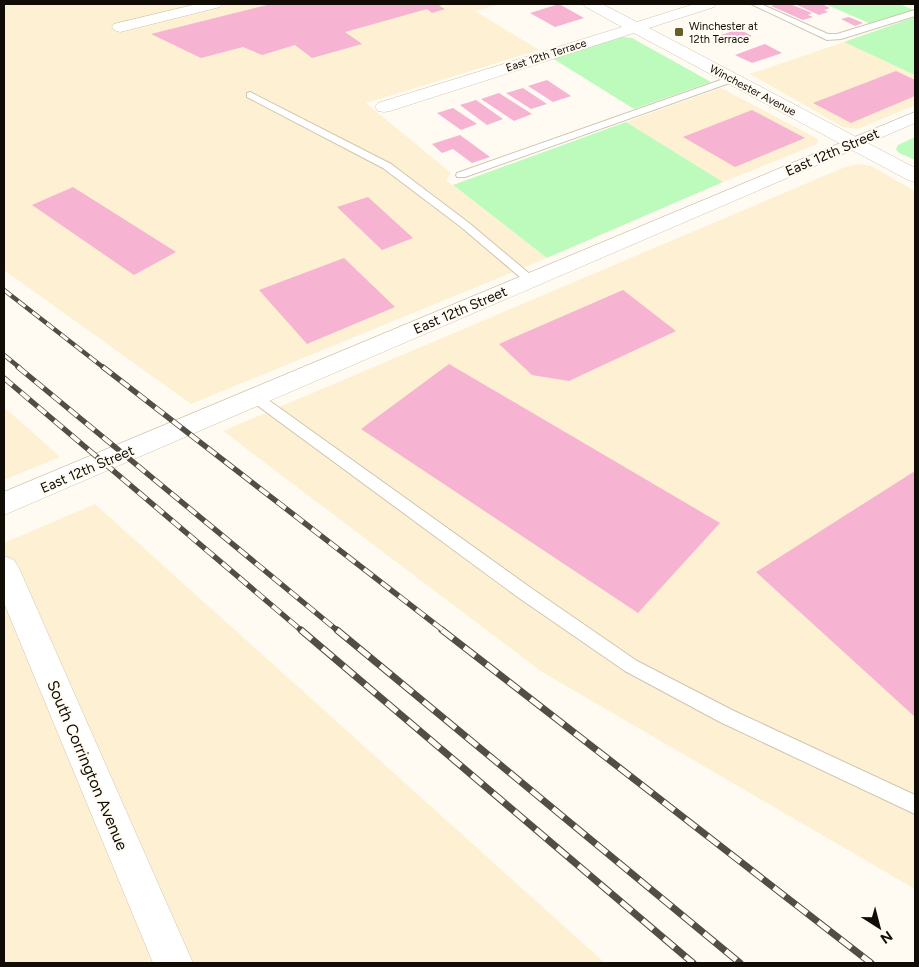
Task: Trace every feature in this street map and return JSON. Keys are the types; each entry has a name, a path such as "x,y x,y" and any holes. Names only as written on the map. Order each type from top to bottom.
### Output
{"street":[{"path":"120,27 214,4"},
{"name":"Winchester Avenue","path":"591,4 915,176"},
{"name":"East 12th Terrace","path":"384,107 709,4"},
{"name":"East 12th Street","path":"4,504 915,117"},
{"name":"South Corrington Avenue","path":"4,568 173,963"}],"lane":[{"path":"754,4 827,37 838,37 915,13"},
{"path":"461,175 732,79"},
{"path":"250,95 387,166 465,225 531,280"},
{"path":"255,397 525,593 631,666 726,716 915,805"}],"shaded area":[{"path":"4,4 501,4 475,11 539,50 366,103 451,173 446,180 547,258 191,404 4,270"},
{"path":"844,42 915,75 915,105 858,129 843,127 750,74"},
{"path":"721,88 818,139 817,144 723,182 626,122"},
{"path":"859,164 871,166 915,191 915,889 542,672 223,431 845,167"},
{"path":"4,407 60,457 4,480"},
{"path":"95,504 605,963 4,963 4,543"}],"green space":[{"path":"825,4 900,4 914,10 871,24"},
{"path":"915,17 915,75 844,42"},
{"path":"622,37 632,38 711,82 634,109 552,58"},
{"path":"626,122 723,182 547,258 453,185"},
{"path":"915,137 915,160 899,153 896,149 898,145"}],"building":[{"path":"271,4 445,4 439,6 445,9 432,13 427,9 345,32 362,44 312,58 295,45 262,55 243,47 201,58 151,34"},
{"path":"559,4 584,18 555,27 530,13"},
{"path":"790,4 812,13 808,15 813,17 803,20 771,6"},
{"path":"795,4 822,4 830,8 824,10 828,12 819,15"},
{"path":"849,17 863,23 855,26 841,19"},
{"path":"739,29 752,36 728,44 715,37"},
{"path":"765,44 782,53 752,63 735,55"},
{"path":"896,71 915,80 915,96 851,123 813,103"},
{"path":"547,80 571,96 553,102 528,86"},
{"path":"523,88 547,104 531,109 506,93"},
{"path":"499,93 532,114 514,121 481,99"},
{"path":"476,100 503,119 487,125 460,105"},
{"path":"453,108 477,124 461,130 437,113"},
{"path":"752,110 805,138 735,167 683,137"},
{"path":"460,135 490,157 472,163 453,149 442,153 432,144"},
{"path":"73,187 176,252 134,275 32,205"},
{"path":"368,197 413,238 382,250 337,207"},
{"path":"344,258 395,307 307,344 259,290"},
{"path":"623,290 676,331 569,381 532,375 499,344"},
{"path":"449,364 720,523 638,613 361,429"},
{"path":"915,471 915,717 756,572"}],"railway":[{"path":"4,290 104,368"},
{"path":"4,355 20,368"},
{"path":"18,367 338,631"},
{"path":"103,367 444,631"},
{"path":"4,378 302,631"},
{"path":"301,630 693,963"},
{"path":"337,630 740,963"},
{"path":"442,630 871,963"}],"place":[{"name":"Winchester at 12th Terrace","path":"679,32"}]}
